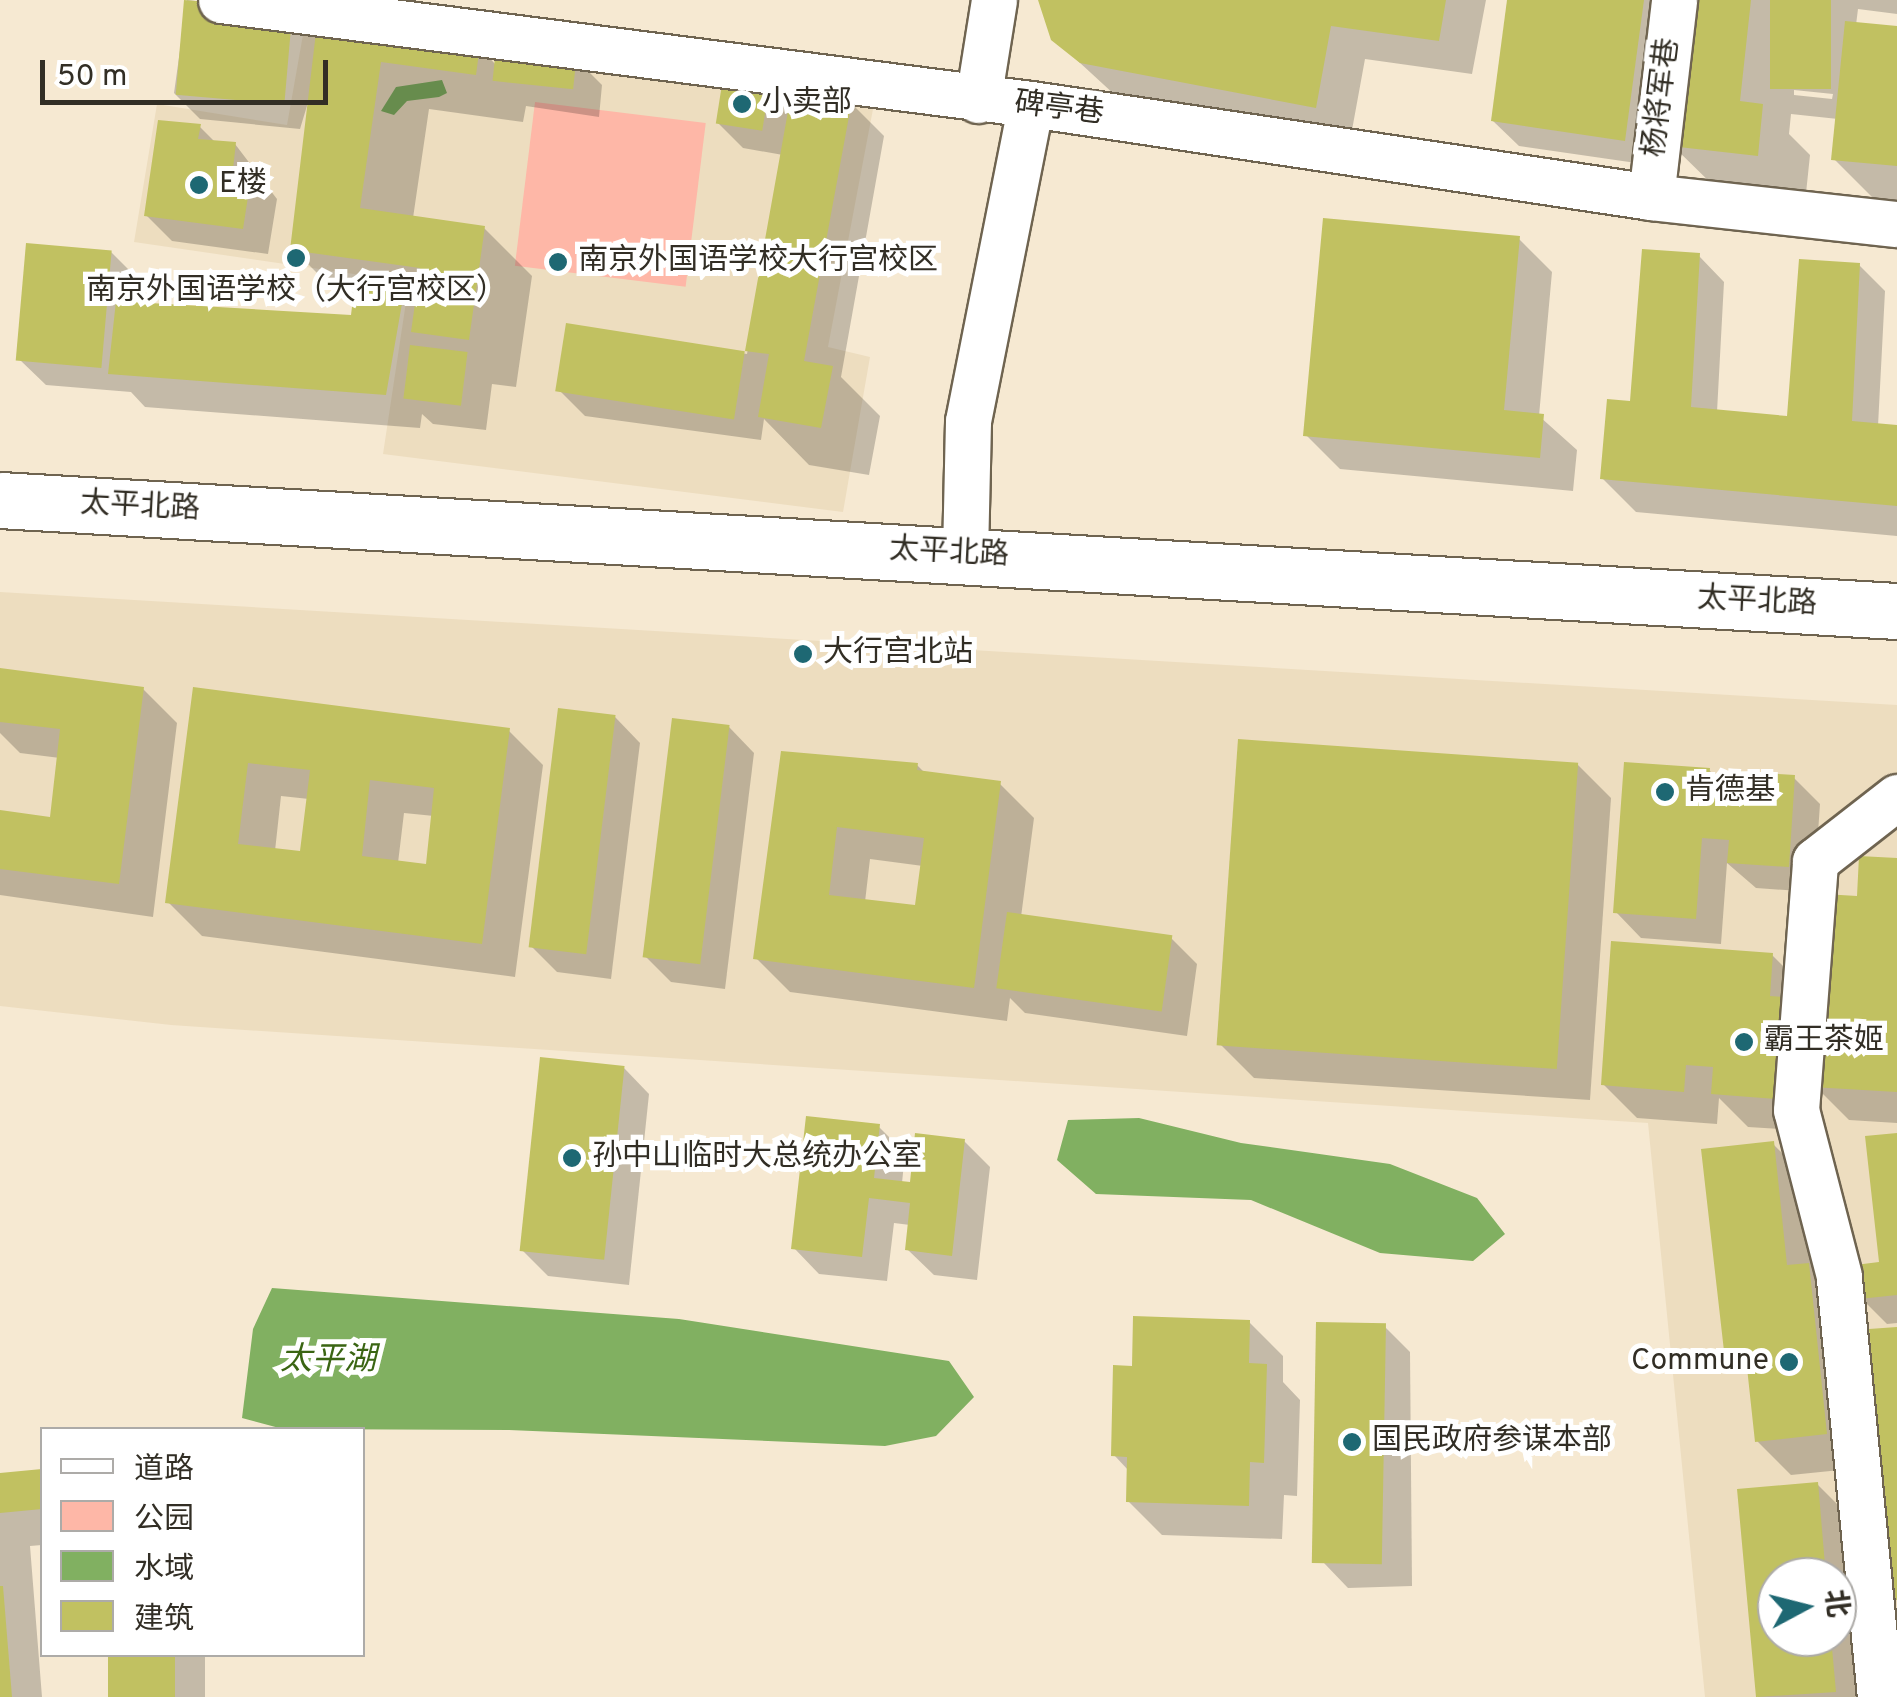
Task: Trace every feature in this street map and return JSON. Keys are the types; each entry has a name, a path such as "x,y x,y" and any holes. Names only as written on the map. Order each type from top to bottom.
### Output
{"main road":[{"name":"太平北路","path":"0,500 1897,611"}],"street":[{"name":"碑亭巷","path":"221,0 1032,104 1652,197 1897,224"},
{"path":"978,100 994,0"},
{"name":"杨将军巷","path":"1652,197 1674,0"},
{"path":"966,554 968,421 1032,104"},
{"path":"1880,1697 1840,1276 1796,1110 1815,861 1897,797"}],"shaded area":[{"name":"南京外国语学校大行宫校区","path":"307,12 877,88 828,347 870,357 843,512 383,454 409,282 134,242 157,104 287,125"},
{"path":"0,592 1897,705 1897,1697 1705,1697 1648,1123 171,1025 0,1006"}],"green space":[{"path":"535,102 706,123 686,287 515,266"}],"water":[{"path":"442,80 447,93 407,101 394,115 381,111 396,87"},
{"path":"1139,1118 1241,1143 1390,1164 1477,1198 1505,1234 1473,1261 1380,1253 1251,1200 1096,1194 1057,1160 1068,1120"},
{"name":"太平湖","path":"272,1288 679,1319 949,1361 974,1397 936,1436 885,1446 509,1430 276,1427 242,1418 253,1329"}],"building":[{"path":"184,0 293,9 284,104 176,95"},
{"path":"1038,0 1446,0 1439,41 1331,26 1316,108 1080,63 1051,40"},
{"path":"1507,0 1644,0 1625,141 1491,121"},
{"path":"1685,0 1751,0 1740,101 1763,104 1758,156 1670,146"},
{"path":"1770,0 1831,0 1831,89 1770,89"},
{"path":"1845,21 1897,26 1897,166 1831,160"},
{"path":"317,24 480,45 476,75 381,62 360,208 485,226 469,340 411,332 420,268 290,250"},
{"path":"496,48 577,56 573,89 493,81"},
{"name":"小卖部","path":"723,78 769,85 762,131 716,123"},
{"path":"792,89 852,100 804,361 833,366 821,428 758,417 769,354 745,351"},
{"name":"E楼","path":"158,120 201,124 198,139 236,142 233,169 252,171 243,229 144,216"},
{"path":"1323,218 1520,236 1504,410 1544,414 1540,458 1303,436"},
{"path":"26,243 112,250 101,368 16,361"},
{"path":"1642,249 1700,253 1691,407 1787,416 1799,259 1860,263 1852,421 1897,425 1897,506 1600,479 1607,399 1630,401"},
{"path":"354,290 404,292 386,395 108,374 116,301 351,315"},
{"path":"566,323 745,351 734,419 555,391"},
{"path":"410,345 468,352 461,406 403,399"},
{"path":"0,668 144,687 119,884 0,869 0,810 50,817 60,729 0,722"},
{"path":"193,687 510,728 482,944 165,903","holes":["248,763 310,770 300,851 238,844","370,780 434,788 426,864 362,856"]},
{"path":"558,708 616,715 586,954 529,947"},
{"path":"672,718 730,725 700,964 643,957"},
{"path":"1238,739 1578,763 1557,1069 1217,1045"},
{"path":"781,751 918,763 917,770 1001,781 974,988 753,959","holes":["837,827 924,838 915,905 829,895"]},
{"path":"1624,762 1710,768 1708,790 1730,792 1732,771 1795,775 1789,867 1727,863 1729,840 1702,838 1696,919 1613,913"},
{"path":"1859,856 1897,858 1897,1092 1812,1087 1824,894 1857,896"},
{"path":"1007,912 1172,935 1162,1011 996,988"},
{"path":"1611,941 1773,953 1770,996 1783,997 1776,1099 1711,1094 1713,1067 1686,1065 1684,1092 1601,1085"},
{"name":"孙中山临时大总统办公室","path":"540,1057 625,1066 604,1260 520,1251"},
{"path":"806,1116 880,1124 874,1178 910,1182 915,1133 965,1139 952,1256 905,1250 910,1203 869,1198 862,1257 791,1249"},
{"path":"1897,1133 1897,1295 1859,1299 1855,1265 1879,1262 1865,1136"},
{"path":"1774,1141 1787,1265 1809,1263 1827,1434 1755,1442 1745,1349 1724,1351 1701,1149"},
{"path":"1133,1316 1250,1320 1249,1363 1267,1364 1264,1463 1250,1462 1249,1506 1126,1502 1127,1457 1111,1456 1113,1365 1132,1366"},
{"name":"国民政府参谋本部","path":"1316,1322 1386,1323 1382,1564 1312,1563"},
{"path":"1897,1327 1897,1600 1894,1600 1869,1329"},
{"path":"40,1469 40,1509 0,1513 0,1473"},
{"path":"1818,1482 1824,1557 1757,1557 1757,1657 1833,1657 1836,1692 1756,1697 1737,1489"},
{"path":"3,1586 12,1697 0,1697"},
{"path":"108,1657 175,1657 175,1697 108,1697"}],"place":[{"name":"小卖部","path":"742,104"},
{"name":"E楼","path":"199,185"},
{"name":"南京外国语学校（大行宫校区）","path":"296,258"},
{"name":"南京外国语学校大行宫校区","path":"558,262"},
{"name":"大行宫北站","path":"803,654"},
{"name":"肯德基","path":"1665,792"},
{"name":"霸王茶姬","path":"1744,1042"},
{"name":"孙中山临时大总统办公室","path":"572,1158"},
{"name":"Commune","path":"1789,1362"},
{"name":"国民政府参谋本部","path":"1352,1442"}]}
